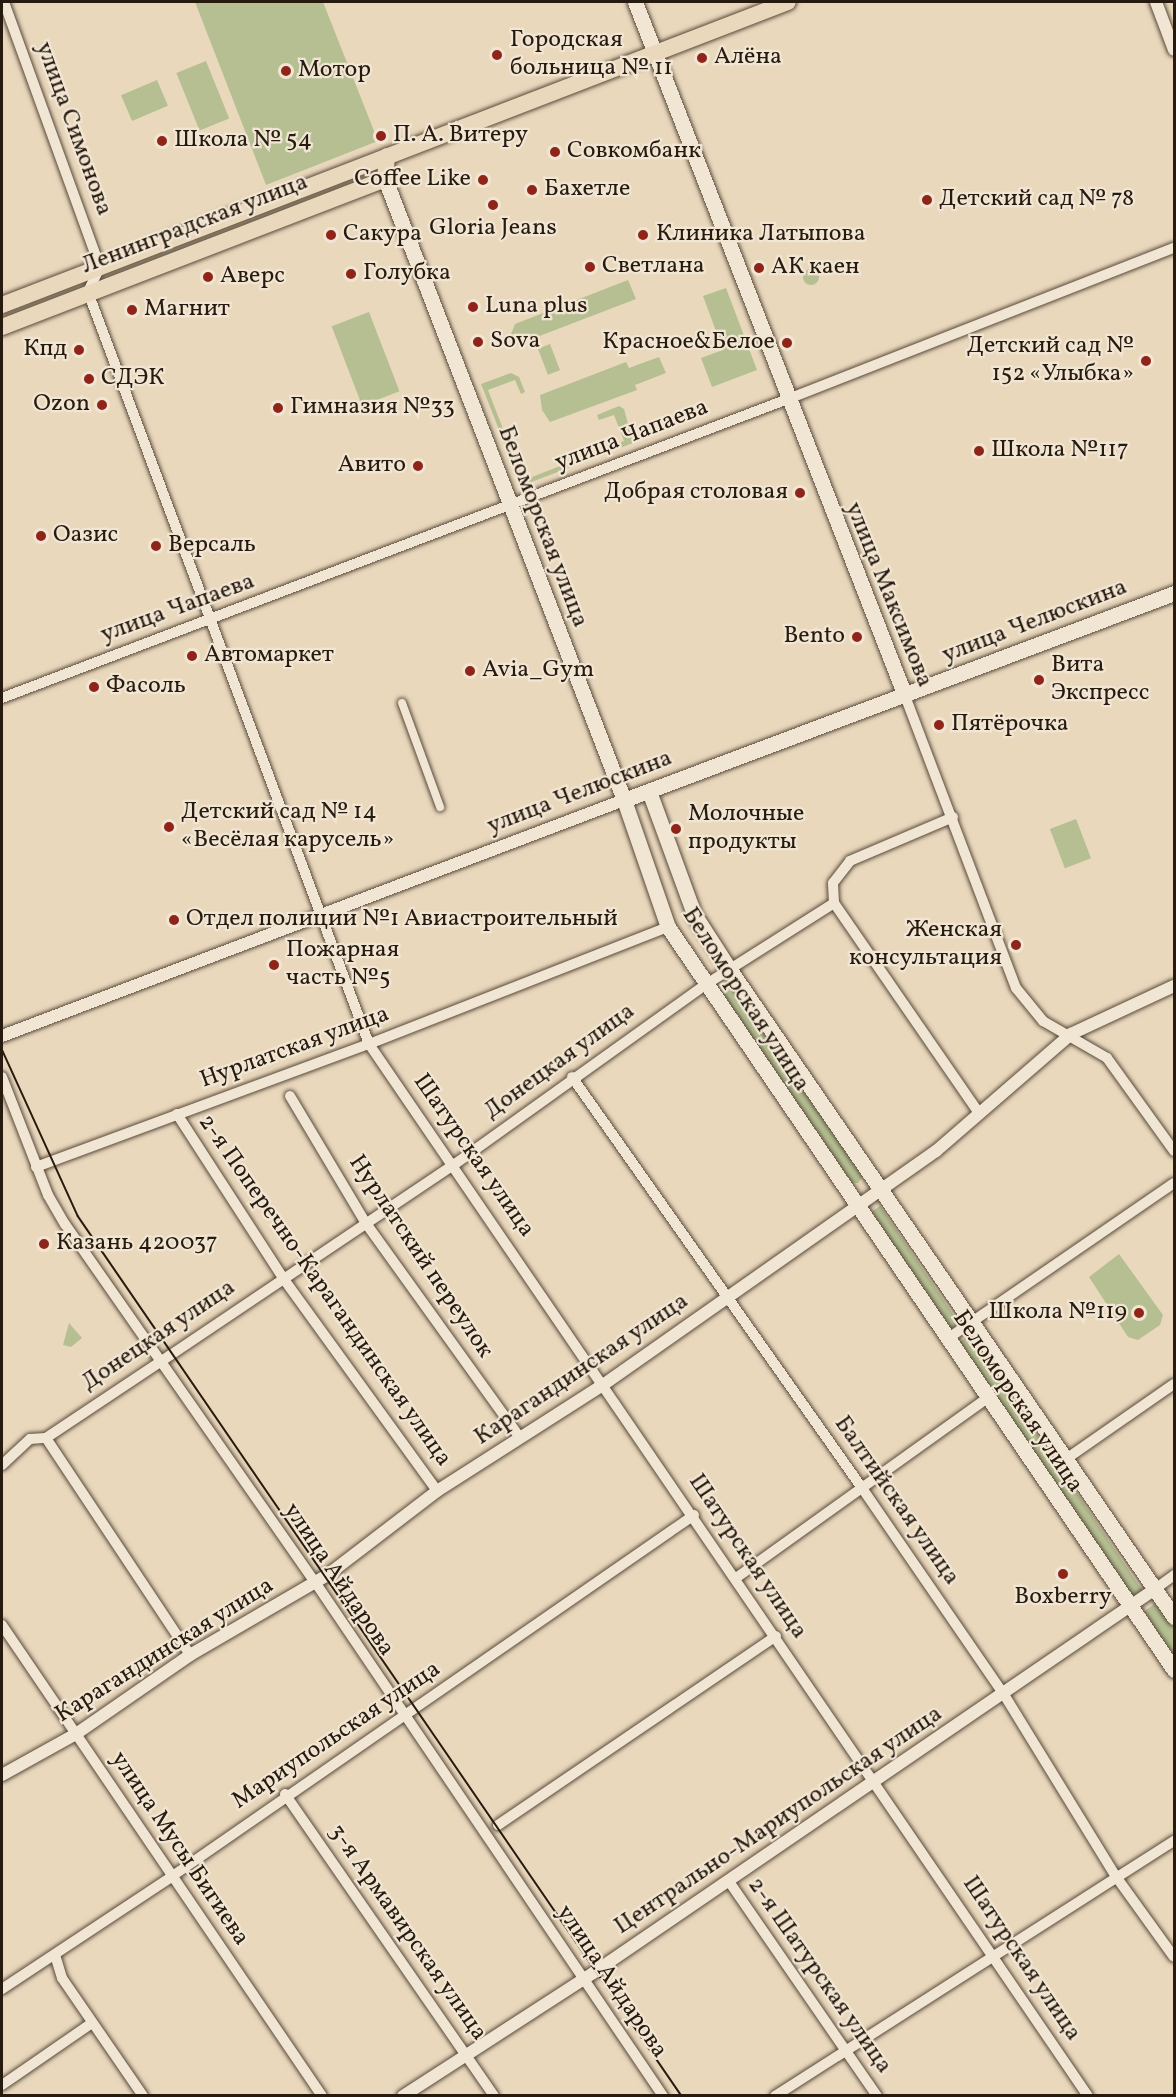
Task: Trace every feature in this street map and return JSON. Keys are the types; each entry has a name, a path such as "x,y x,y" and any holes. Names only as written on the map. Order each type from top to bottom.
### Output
{"main road":[{"name":"улица Максимова","path":"635,2 905,696"},
{"name":"Ленинградская улица","path":"2,305 788,2"},
{"path":"385,178 387,156"},
{"name":"Ленинградская улица","path":"2,327 385,178"},
{"name":"Беломорская улица","path":"385,178 624,800 668,927 855,1206 1174,1670"},
{"name":"улица Челюскина","path":"624,800 1174,593"},
{"name":"Беломорская улица","path":"648,791 694,914 879,1189 1174,1617"}],"street":[{"name":"улица Симонова","path":"4,2 100,267"},
{"path":"1156,2 1174,50"},
{"name":"улица Чапаева","path":"2,698 788,399 1174,248"},
{"path":"100,267 88,292 319,916 369,1044"},
{"name":"улица Максимова","path":"905,696 1016,988 1042,1021 1071,1034 1107,1058 1174,1152"},
{"path":"402,703 440,807"},
{"name":"улица Челюскина","path":"2,1036 624,800"},
{"path":"952,817 850,861 833,883 834,903 978,1112"},
{"name":"Донецкая улица","path":"2,1465 30,1439 46,1438 454,1164 572,1077 705,985 834,903"},
{"name":"Нурлатская улица","path":"36,1167 369,1044 668,927"},
{"name":"Карагандинская улица","path":"2,1775 76,1734 190,1654 315,1582 437,1491 603,1385 936,1151 978,1112 1071,1034 1174,986"},
{"name":"Шатурская улица","path":"369,1044 454,1164 694,1515 1088,2096"},
{"name":"улица Айдарова","path":"2,1077 36,1167 65,1224 159,1362 315,1582 663,2096"},
{"name":"Балтийская улица","path":"572,1077 729,1297 1003,1693 1117,1878 1174,1957"},
{"name":"Нурлатский переулок","path":"290,1096 365,1222 520,1438"},
{"name":"2-я Поперечно-Карагандинская улица","path":"177,1114 283,1278 437,1491"},
{"path":"947,1339 1174,1183"},
{"path":"1065,1459 1174,1384"},
{"path":"736,1578 987,1398"},
{"path":"46,1438 190,1654"},
{"name":"Мариупольская улица","path":"2,1989 171,1877 285,1794 405,1717 694,1515"},
{"name":"Центрально-Мариупольская улица","path":"403,2096 875,1781 1174,1575"},
{"name":"улица Мусы Бигиева","path":"2,1625 171,1877 322,2096"},
{"path":"498,1825 776,1636"},
{"name":"3-я Армавирская улица","path":"285,1794 494,2096"},
{"path":"775,2096 848,2052 1174,1841"},
{"name":"2-я Шатурская улица","path":"728,1880 877,2096"},
{"path":"55,1955 62,1978 143,2096"},
{"path":"2,2085 92,2023"}],"green space":[{"name":"Мотор","path":"195,2 323,2 378,141 266,185"},
{"path":"206,61 229,118 200,130 176,73"},
{"path":"157,80 168,106 132,121 121,95"},
{"path":"811,269 819,277 811,285 803,277"},
{"path":"628,280 636,299 516,345 511,334 515,324"},
{"path":"726,288 757,370 712,387 701,358 723,350 703,296"},
{"path":"369,312 399,391 362,406 332,326"},
{"path":"550,344 560,370 548,375 538,349"},
{"path":"659,357 666,373 635,385 637,390 550,422 542,410 540,395 626,362 629,368"},
{"path":"511,373 519,377 525,392 521,394 515,380 488,390 519,470 532,477 624,441 614,415 599,420 597,415 619,406 624,409 633,443 529,483 518,478 481,384"},
{"path":"1076,819 1091,858 1065,868 1050,829"},
{"path":"731,986 863,1176 858,1183 849,1183 720,994"},
{"path":"880,1206 959,1324 949,1331 869,1213"},
{"path":"1119,1254 1163,1315 1160,1325 1138,1340 1128,1337 1089,1277"},
{"path":"69,1323 82,1338 71,1347 63,1345"},
{"path":"970,1335 1143,1592 1133,1599 959,1342"},
{"path":"1157,1602 1174,1628 1174,1660 1142,1613"}],"tram line":[{"path":"2,1049 78,1216 682,2096"}],"place":[{"name":"Городская больница № 11","path":"497,55"},
{"name":"Алёна","path":"702,58"},
{"name":"Мотор","path":"286,71"},
{"name":"П. А. Витеру","path":"381,136"},
{"name":"Школа № 54","path":"162,141"},
{"name":"Совкомбанк","path":"555,152"},
{"name":"Coffee Like","path":"483,180"},
{"name":"Бахетле","path":"532,190"},
{"name":"Детский сад № 78","path":"927,200"},
{"name":"Gloria Jeans","path":"493,205"},
{"name":"Сакура","path":"331,235"},
{"name":"Клиника Латыпова","path":"643,235"},
{"name":"Светлана","path":"590,267"},
{"name":"АК каен","path":"759,268"},
{"name":"Голубка","path":"351,274"},
{"name":"Аверс","path":"208,277"},
{"name":"Luna plus","path":"473,307"},
{"name":"Магнит","path":"132,310"},
{"name":"Sova","path":"478,342"},
{"name":"Красное&Белое","path":"787,343"},
{"name":"Кпд","path":"79,350"},
{"name":"Детский сад № 152 «Улыбка»","path":"1146,361"},
{"name":"СДЭК","path":"89,379"},
{"name":"Ozon","path":"102,405"},
{"name":"Гимназия №33","path":"278,408"},
{"name":"Школа №117","path":"979,451"},
{"name":"Авито","path":"418,466"},
{"name":"Добрая столовая","path":"800,493"},
{"name":"Оазис","path":"41,536"},
{"name":"Версаль","path":"156,546"},
{"name":"Bento","path":"857,637"},
{"name":"Автомаркет","path":"192,656"},
{"name":"Avia_Gym","path":"470,671"},
{"name":"Вита Экспресс","path":"1039,680"},
{"name":"Фасоль","path":"94,687"},
{"name":"Пятёрочка","path":"939,725"},
{"name":"Детский сад № 14 «Весёлая карусель»","path":"169,827"},
{"name":"Молочные продукты","path":"676,829"},
{"name":"Отдел полиции №1 Авиастроительный","path":"174,920"},
{"name":"Женская консультация","path":"1016,945"},
{"name":"Пожарная часть №5","path":"274,965"},
{"name":"Казань 420037","path":"44,1244"},
{"name":"Школа №119","path":"1139,1313"},
{"name":"Boxberry","path":"1063,1574"}]}
